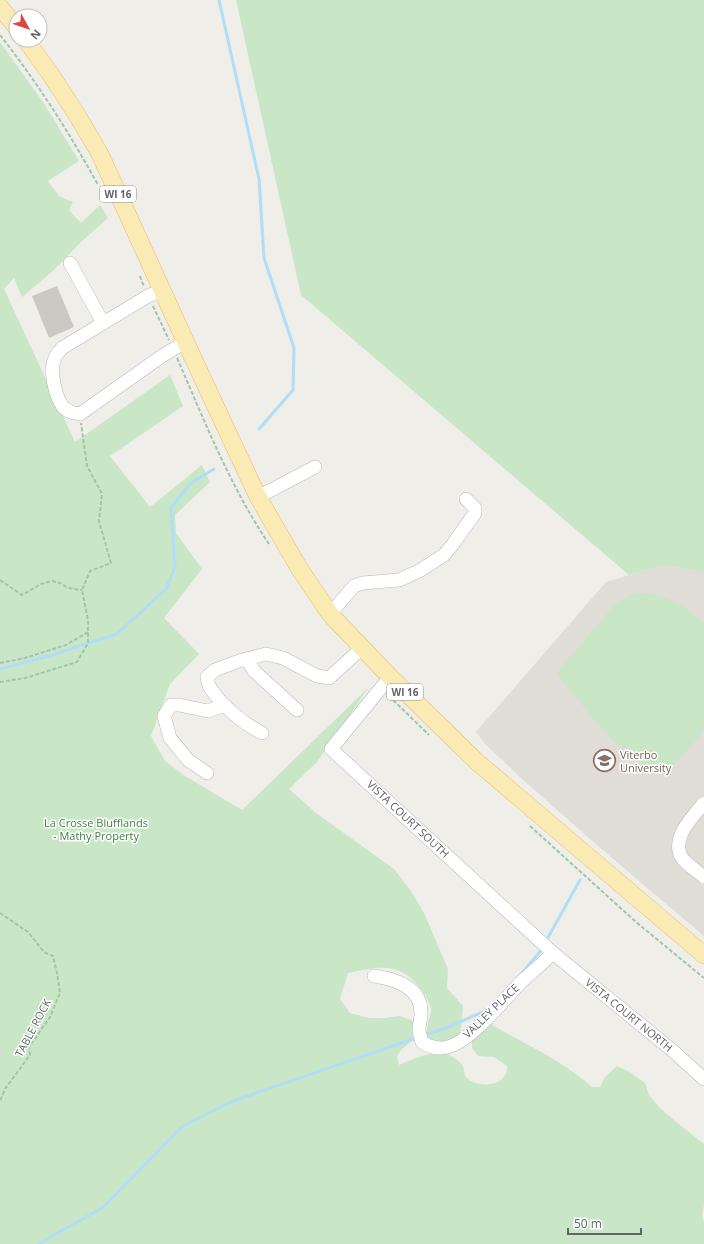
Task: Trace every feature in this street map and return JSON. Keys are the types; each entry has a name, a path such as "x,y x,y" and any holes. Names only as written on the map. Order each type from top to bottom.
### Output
{"main road":[{"path":"0,7 8,17"},
{"name":"WI 16","path":"32,48 73,108 100,154 155,293 179,345 258,497 299,568 330,614 362,648 385,682 704,955"}],"street":[{"path":"70,262 103,323"},
{"path":"155,293 62,348 55,357 52,367 53,381 57,395 63,407 71,412 80,414 179,345"},
{"path":"258,497 315,467"},
{"path":"330,614 354,586 363,583 399,580 419,571 444,555 474,513 475,508 466,499"},
{"path":"262,734 248,726 225,705 210,687 207,677 216,670 266,654 283,658 317,676 329,678 362,648"},
{"path":"247,659 254,671 297,710"},
{"name":"VISTA COURT SOUTH","path":"385,682 331,748 553,953"},
{"path":"207,773 188,760 170,738 164,716 171,705 180,705 208,711 225,705"},
{"path":"704,803 686,825 680,838 679,845 680,853 683,858 704,877"},
{"name":"VALLEY PLACE","path":"374,976 392,979 414,993 420,1004 421,1014 419,1029 422,1042 428,1047 435,1049 444,1048 452,1046 462,1040 553,953"},
{"name":"VISTA COURT NORTH","path":"553,953 673,1051 704,1079"}],"path":[{"path":"0,35 65,126 102,191"},
{"path":"139,275 155,293 179,345 215,449 248,511 271,547"},
{"path":"0,682 25,678 77,662 88,643 88,620 82,590 90,571 111,563 99,521 102,494 87,466 80,414"},
{"path":"0,580 22,595 42,584 52,581 68,588 82,590"},
{"path":"0,663 25,658 66,646 88,632"},
{"path":"385,682 431,736"},
{"path":"527,823 636,922 704,978"},
{"name":"TABLE ROCK","path":"0,913 28,932 44,952 53,956 60,993 50,1018 29,1047 30,1055 5,1089 0,1101"}],"shaded area":[{"name":"Viterbo University","path":"662,565 704,572 704,936 522,779 485,744 476,732 606,582"}],"green space":[{"path":"236,0 704,0 704,572 662,565 629,575 301,295"},
{"name":"La Crosse Blufflands - Mathy Property","path":"0,42 43,102 79,161 48,181 59,196 73,202 69,210 81,223 100,205 108,218 81,242 53,271 22,297 14,278 4,289 75,442 170,375 183,406 110,456 150,507 202,465 210,482 175,515 176,533 202,569 164,618 199,654 170,684 151,736 165,761 185,776 242,810 369,687 317,762 289,789 316,813 394,869 411,891 424,913 448,969 447,988 463,1006 460,1035 451,1043 428,1041 427,1030 431,1008 427,998 414,981 398,970 380,968 348,973 340,999 350,1013 369,1018 400,1016 414,1021 412,1041 402,1049 397,1056 399,1065 430,1054 443,1053 451,1056 461,1063 466,1077 471,1081 481,1084 493,1084 498,1082 506,1074 507,1066 494,1057 478,1056 472,1048 472,1038 487,1022 567,1068 592,1087 600,1087 605,1077 617,1066 630,1072 645,1083 649,1095 660,1108 704,1144 704,1205 702,1216 704,1222 704,1244 0,1244"},
{"path":"648,593 678,604 704,623 704,728 699,737 666,772 656,774 612,740 556,674 615,604 629,595"}],"building":[{"path":"57,286 74,327 49,338 32,296"}],"waterway":[{"path":"219,0 259,179 264,258 294,348 293,390 259,429"},
{"path":"0,669 49,656 117,634 166,589 175,567 171,508 191,483 214,469"},
{"path":"546,941 580,880"},
{"path":"522,973 543,948"},
{"path":"424,1035 449,1027 489,1009"},
{"path":"38,1244 102,1208 183,1126 233,1101 416,1038"}],"place":[{"name":"Viterbo University","path":"604,761"}]}
